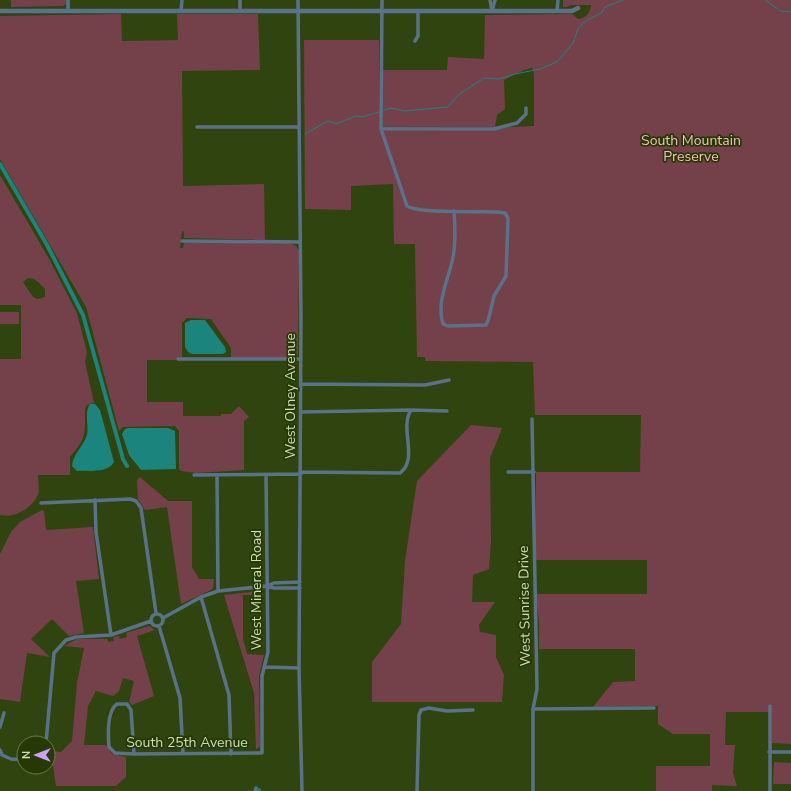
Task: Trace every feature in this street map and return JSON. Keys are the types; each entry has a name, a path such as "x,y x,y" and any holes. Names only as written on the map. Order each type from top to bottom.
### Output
{"street":[{"path":"68,0 68,11"},
{"path":"181,11 182,0"},
{"path":"240,0 240,11"},
{"name":"West Olney Avenue","path":"298,0 301,359 299,668 302,791"},
{"path":"382,0 382,128 407,206 419,210 454,211 505,213 508,218 506,276 494,296 486,325 448,326 443,324 441,318 442,299 453,257 454,211"},
{"path":"490,0 492,11"},
{"path":"492,11 495,0"},
{"path":"557,11 558,0"},
{"path":"0,10 572,11 578,8"},
{"path":"415,41 418,36 418,11"},
{"path":"382,128 494,129 517,123 526,114 526,108"},
{"path":"197,127 299,128"},
{"path":"182,241 300,242"},
{"path":"178,359 301,359"},
{"path":"301,384 425,385 449,380"},
{"path":"301,412 411,410 447,411"},
{"path":"194,475 400,473 407,465 407,421 411,410"},
{"name":"West Sunrise Drive","path":"532,420 534,472 534,595 537,689 533,709 533,791"},
{"path":"508,472 534,472"},
{"path":"217,475 218,592"},
{"name":"West Mineral Road","path":"262,754 262,676 268,652 266,475"},
{"path":"41,503 130,499 136,501 141,508 156,614"},
{"path":"95,500 96,532 110,635"},
{"path":"282,582 282,588"},
{"path":"159,626 162,623 163,618 201,597 218,592 267,586 274,583 300,582"},
{"path":"267,586 274,588 300,588"},
{"path":"201,597 229,695 231,754"},
{"path":"156,614 159,614 163,618"},
{"path":"151,621 152,615 156,614"},
{"path":"47,735 54,653 61,644 66,640 76,637 110,635 151,621"},
{"path":"151,621 154,625 159,626"},
{"path":"159,626 180,698 183,754"},
{"path":"264,667 299,668"},
{"name":"South 25th Avenue","path":"134,754 131,710 127,704 115,705 110,712 109,744 112,751 117,753 134,754 262,754"},
{"path":"770,706 770,791"},
{"path":"417,791 419,715 421,710 428,708 447,711 473,710"},
{"path":"533,709 654,708"},
{"path":"0,727 4,713"},
{"path":"0,750 2,755 10,759 16,759"},
{"path":"769,752 791,752"}],"green space":[{"path":"11,0 66,0 66,4 63,6 11,7"},
{"name":"South Mountain Preserve","path":"563,0 791,0 791,744 772,743 772,712 726,712 725,745 735,745 733,773 737,786 712,785 712,791 656,791 656,766 710,766 710,734 673,734 658,724 658,706 593,707 613,682 635,681 635,649 539,649 539,621 535,594 647,594 647,560 535,560 536,472 640,472 641,415 535,415 533,362 425,361 425,357 417,357 415,244 394,244 393,184 351,186 351,210 305,209 304,40 379,40 380,131 495,130 511,127 534,126 534,74 532,68 524,70 504,80 505,109 497,115 495,127 383,127 383,70 447,70 448,57 484,59 485,15 572,14 578,19 587,15 590,10 591,5 571,5 563,7"},
{"path":"121,14 122,41 178,40 177,14 258,14 260,70 182,71 183,186 264,184 265,240 184,238 184,232 182,231 180,248 183,248 184,243 290,243 296,246 299,251 298,355 293,358 231,358 231,348 211,319 187,318 182,323 182,360 147,360 147,402 183,402 183,416 221,416 221,414 231,414 239,406 249,417 244,421 244,470 196,473 181,471 179,469 179,431 175,426 123,427 119,431 86,307 0,159 0,16"},
{"path":"0,175 48,257 77,313 87,352 85,362 94,403 87,405 85,409 84,435 80,445 70,457 70,475 38,475 39,492 36,499 23,511 17,514 5,516 0,515 0,359 21,359 21,305 0,305","holes":["28,278 36,280 45,289 45,297 38,299 33,297 23,282"]},
{"path":"0,312 19,312 19,324 0,324"},
{"path":"471,425 502,428 490,458 491,542 489,569 473,575 472,602 495,602 479,625 480,632 496,635 496,657 504,675 502,702 372,702 372,662 401,624 405,561 417,481"},
{"path":"140,477 168,501 192,501 192,567 199,579 214,579 213,588 211,590 181,604 167,507 145,510 138,499 137,480"},
{"path":"42,510 44,511 46,530 93,527 99,579 76,581 84,633 69,636 52,619 31,639 50,657 27,653 20,702 0,699 0,554 11,532 20,522"},
{"path":"259,591 264,595 243,595 243,639 247,654 264,655 259,676 260,747 256,749 254,693 224,595"},
{"path":"149,626 155,630 137,636 154,696 132,705 129,702 134,681 123,678 119,691 113,696 96,691 88,706 84,745 106,745 112,754 126,757 126,777 116,786 56,786 54,775 56,775 56,752 61,752 72,741 77,683 84,648 64,646 77,639 108,639 108,642 114,641 113,637 119,636 120,639 127,637 126,633"},
{"path":"774,762 791,763 791,784 773,784"}],"water":[{"path":"191,320 205,320 225,347 226,352 223,354 192,354 188,352 185,347 185,323"},
{"path":"90,404 95,404 100,410 114,462 111,466 102,470 77,471 72,466 76,454 87,435 87,411"},
{"path":"168,428 175,431 176,469 141,470 129,455 122,434 125,429"}],"waterway":[{"path":"382,111 391,108 404,111 448,107 458,95 484,78 499,79 540,69 552,64 558,61 573,43 578,29 584,22 601,13 605,7 623,0"},
{"path":"765,0 781,11 791,12"},
{"path":"305,134 328,121 336,124 356,116 362,117 379,112"},
{"path":"0,164 47,245 83,315 123,459 127,466"}]}
